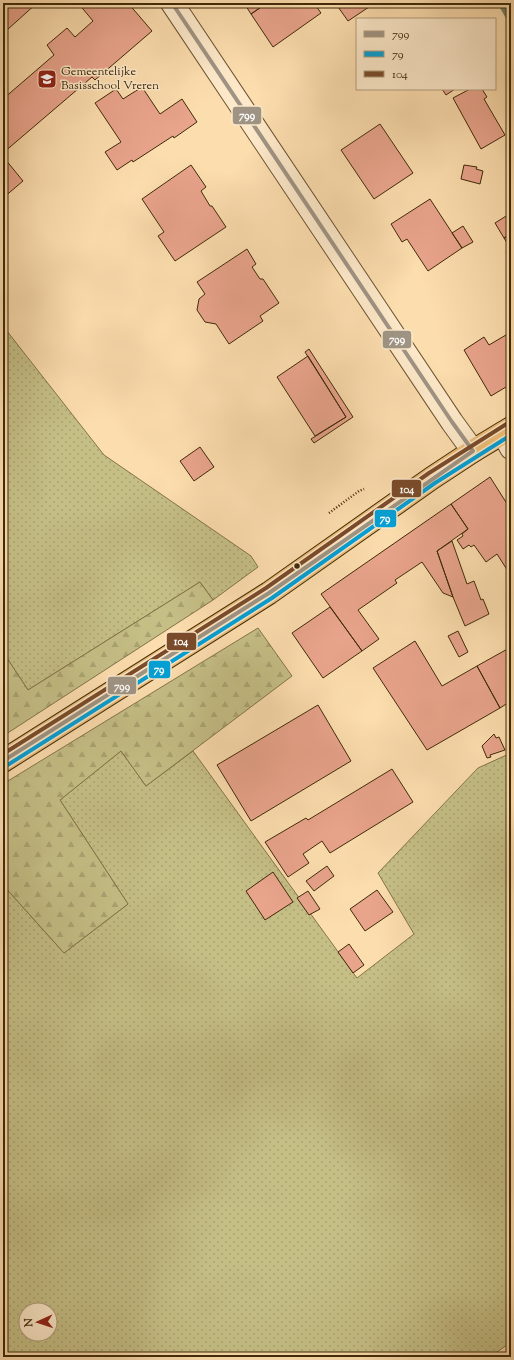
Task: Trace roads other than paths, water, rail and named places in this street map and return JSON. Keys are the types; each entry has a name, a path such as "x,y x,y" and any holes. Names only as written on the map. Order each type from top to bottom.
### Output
{"main road":[{"path":"3,761 269,593 473,450 508,436"}],"street":[{"path":"172,3 452,422 473,450"}],"waterway":[{"path":"503,3 511,17"}],"place":[{"name":"Gemeentelijke Basisschool Vreren","path":"47,79"}]}
